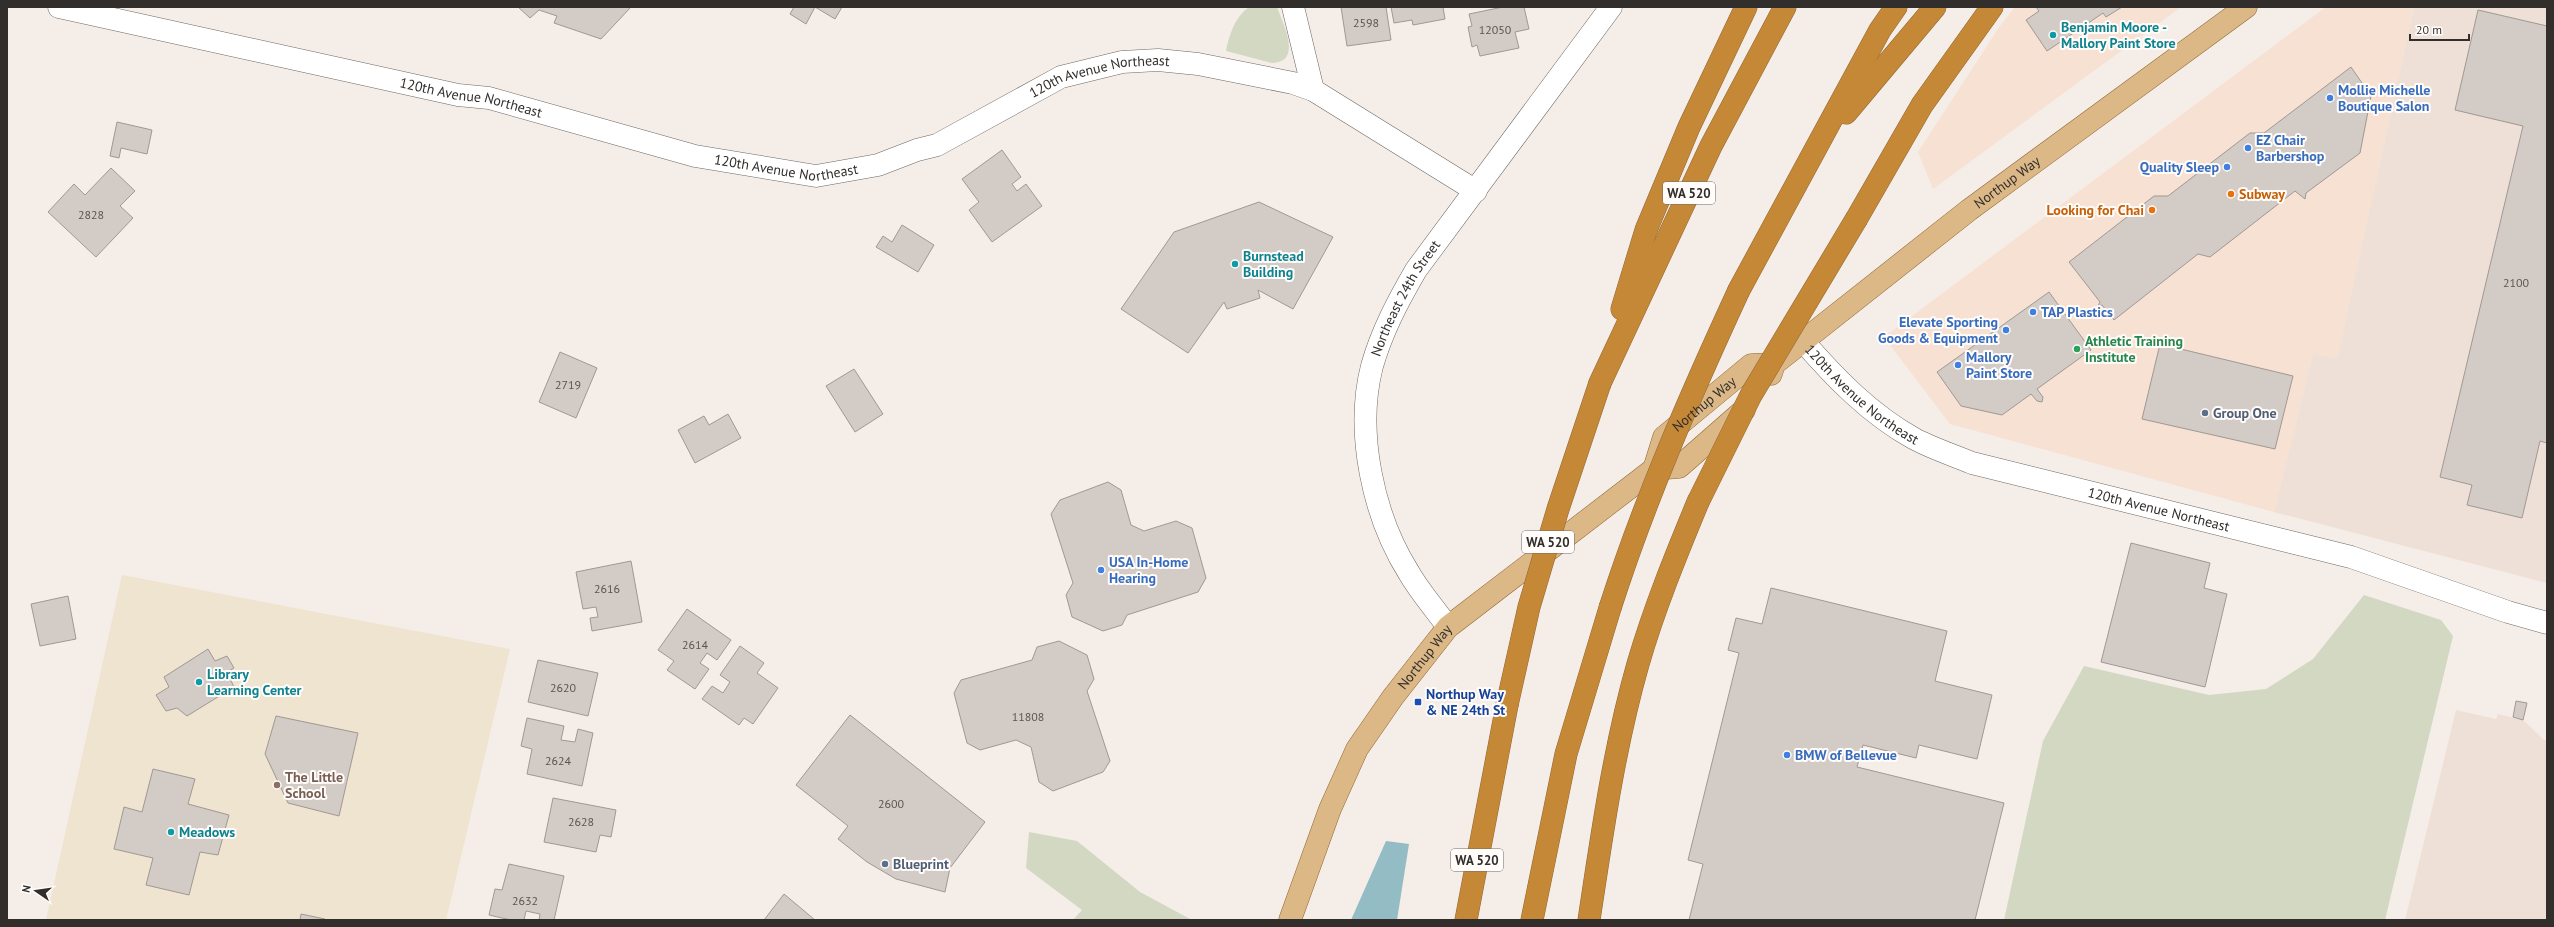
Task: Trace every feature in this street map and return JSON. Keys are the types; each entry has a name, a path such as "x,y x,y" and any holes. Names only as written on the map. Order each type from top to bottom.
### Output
{"highway":[{"path":"1600,383 1646,230 1689,127 1746,7"},
{"name":"WA 520","path":"1466,920 1507,705 1530,607 1558,509 1600,383 1711,146 1785,7"},
{"path":"1532,920 1566,754 1610,608 1631,545 1664,459 1739,290 1880,30 1896,7"},
{"path":"1816,149 1935,7"},
{"path":"1589,920 1614,761 1638,662 1675,558 1698,502 1751,395 1857,218 1922,105 1992,7"}],"main road":[{"name":"Northup Way","path":"1290,920 1330,809 1357,749 1394,697 1448,627 1654,469 1664,437 1751,365 1774,364 1969,210 2246,7"},
{"path":"1654,469 1679,467 1767,389 1774,364"}],"street":[{"name":"120th Avenue Northeast","path":"59,7 450,93 489,98 695,156 816,176 878,166 917,150 937,146 1061,77 1122,62 1158,60 1198,64 1293,83 1313,90 1476,190"},
{"path":"1293,7 1313,90"},
{"name":"Northeast 24th Street","path":"1448,627 1408,572 1384,522 1369,468 1366,416 1372,367 1391,313 1416,270 1611,7"},
{"name":"120th Avenue Northeast","path":"1803,341 1828,370 1883,419 1914,439 1972,463 2351,557 2508,612 2547,623"}],"shaded area":[{"path":"2015,7 2181,7 1933,189 1918,152 2000,26"},
{"path":"2326,7 2414,7 2337,360 2313,354 2274,512 1950,424 1884,337"},
{"path":"2414,7 2547,7 2547,583 2274,512 2313,354 2337,359"},
{"name":"The Little School","path":"122,575 510,649 446,920 46,920"},
{"path":"2456,710 2496,719 2498,714 2523,720 2544,740 2547,740 2547,920 2405,920"}],"green space":[{"path":"1249,7 1277,7 1286,32 1289,49 1287,56 1281,61 1272,63 1226,51 1236,21"},
{"path":"2364,595 2441,620 2453,636 2385,920 2004,920 2043,741 2084,666 2209,695 2266,689 2313,659"},
{"path":"1029,832 1077,841 1140,892 1192,920 1073,920 1082,910 1026,868"}],"water":[{"path":"1386,841 1409,844 1397,920 1351,920"}],"building":[{"path":"518,7 631,7 601,39 554,23 557,16 539,10 530,18"},
{"path":"794,7 815,7 806,24 790,14"},
{"path":"815,7 842,7 835,19"},
{"path":"1341,7 1386,7 1391,40 1347,46"},
{"path":"1391,7 1443,7 1445,19 1413,25 1412,20 1394,23"},
{"path":"1503,7 1524,7 1529,29 1515,32 1519,48 1480,56 1477,45 1472,47 1468,27 1472,26 1469,14"},
{"name":"Benjamin Moore - Mallory Paint Store","path":"2036,7 2122,7 2106,17 2103,13 2047,51 2026,20 2039,11"},
{"path":"2478,10 2547,26 2547,443 2540,441 2522,518 2467,505 2472,485 2440,477 2523,126 2455,110"},
{"name":"Subway","path":"2351,67 2371,96 2360,153 2306,193 2305,199 2295,191 2210,257 2198,254 2114,320 2102,305 2098,306 2100,302 2069,262 2154,196 2168,196 2250,133 2264,133"},
{"path":"117,122 152,130 147,154 121,148 119,158 110,156"},
{"path":"1002,150 1021,177 1012,184 1017,191 1026,184 1042,206 992,242 969,210 979,202 962,179"},
{"path":"111,168 135,191 120,206 133,218 96,257 48,212 74,184 85,195"},
{"name":"Burnstead Building","path":"1259,202 1333,237 1293,309 1258,290 1260,298 1227,309 1224,302 1188,353 1121,309 1174,232"},
{"path":"902,225 934,245 918,272 876,247 883,236 892,242"},
{"path":"2049,292 2091,350 2037,389 2043,397 2042,402 2037,401 2031,394 2002,415 1961,406 1937,372"},
{"path":"2160,344 2293,376 2275,449 2142,419"},
{"path":"560,352 597,368 576,418 539,402"},
{"path":"854,369 883,414 855,432 826,386"},
{"path":"728,414 741,438 695,463 678,430 704,416 709,425"},
{"path":"1108,482 1121,490 1131,525 1144,531 1176,521 1192,528 1206,578 1198,592 1127,615 1122,625 1103,631 1072,617 1066,595 1073,583 1051,514 1060,500"},
{"path":"2131,543 2210,563 2204,588 2227,594 2205,687 2101,662"},
{"path":"631,561 642,622 592,631 590,618 598,617 596,607 583,609 576,572"},
{"name":"BMW of Bellevue","path":"1771,588 1947,631 1935,681 1992,695 1977,759 1919,745 1916,758 1863,745 1857,767 2004,803 1975,920 1689,920 1703,864 1688,860 1739,653 1728,650 1736,618 1762,624"},
{"path":"68,596 76,639 40,646 31,604"},
{"path":"687,609 731,640 717,660 707,653 700,663 709,669 695,689 667,670 674,661 658,650"},
{"path":"1059,641 1087,655 1094,679 1087,691 1110,761 1103,772 1053,791 1039,782 1031,747 1016,740 980,750 967,743 954,693 961,680 1032,660 1037,647"},
{"path":"740,646 764,663 757,673 778,688 753,724 744,718 739,725 702,699 712,686 723,693 730,682 720,675"},
{"name":"Library Learning Center","path":"208,649 215,661 227,656 234,668 227,672 234,687 187,716 177,708 166,711 156,695 169,687 164,677"},
{"path":"538,660 598,673 588,716 528,702"},
{"path":"2516,701 2527,703 2523,720 2513,717"},
{"path":"850,715 985,822 950,868 945,892 896,879 867,862 838,839 848,826 796,785"},
{"path":"276,716 358,733 339,816 288,803 265,754"},
{"path":"527,718 564,726 561,740 575,742 578,729 593,733 582,786 527,774 532,749 521,746"},
{"name":"Meadows","path":"153,769 195,779 188,804 229,815 218,855 200,852 189,895 146,885 153,858 114,849 124,807 142,812"},
{"path":"553,798 616,810 611,837 600,835 596,852 544,842"},
{"path":"509,864 564,876 554,920 539,920 540,914 526,911 524,920 511,920 489,915 495,889 502,890"},
{"path":"784,894 815,920 764,920"},
{"path":"301,914 325,919 325,920 300,920"}],"place":[{"name":"Benjamin Moore - Mallory Paint Store","path":"2053,35"},
{"name":"Mollie Michelle Boutique Salon","path":"2330,98"},
{"name":"EZ Chair Barbershop","path":"2248,148"},
{"name":"Quality Sleep","path":"2227,167"},
{"name":"Subway","path":"2231,194"},
{"name":"Looking for Chai","path":"2152,210"},
{"name":"Burnstead Building","path":"1235,264"},
{"name":"TAP Plastics","path":"2033,312"},
{"name":"Elevate Sporting Goods & Equipment","path":"2006,330"},
{"name":"Athletic Training Institute","path":"2077,349"},
{"name":"Mallory Paint Store","path":"1958,365"},
{"name":"Group One","path":"2205,413"},
{"name":"USA In-Home Hearing","path":"1101,570"},
{"name":"Library Learning Center","path":"199,682"},
{"name":"Northup Way & NE 24th St","path":"1418,702"},
{"name":"BMW of Bellevue","path":"1787,755"},
{"name":"The Little School","path":"277,785"},
{"name":"Meadows","path":"171,832"},
{"name":"Blueprint","path":"885,864"}]}
